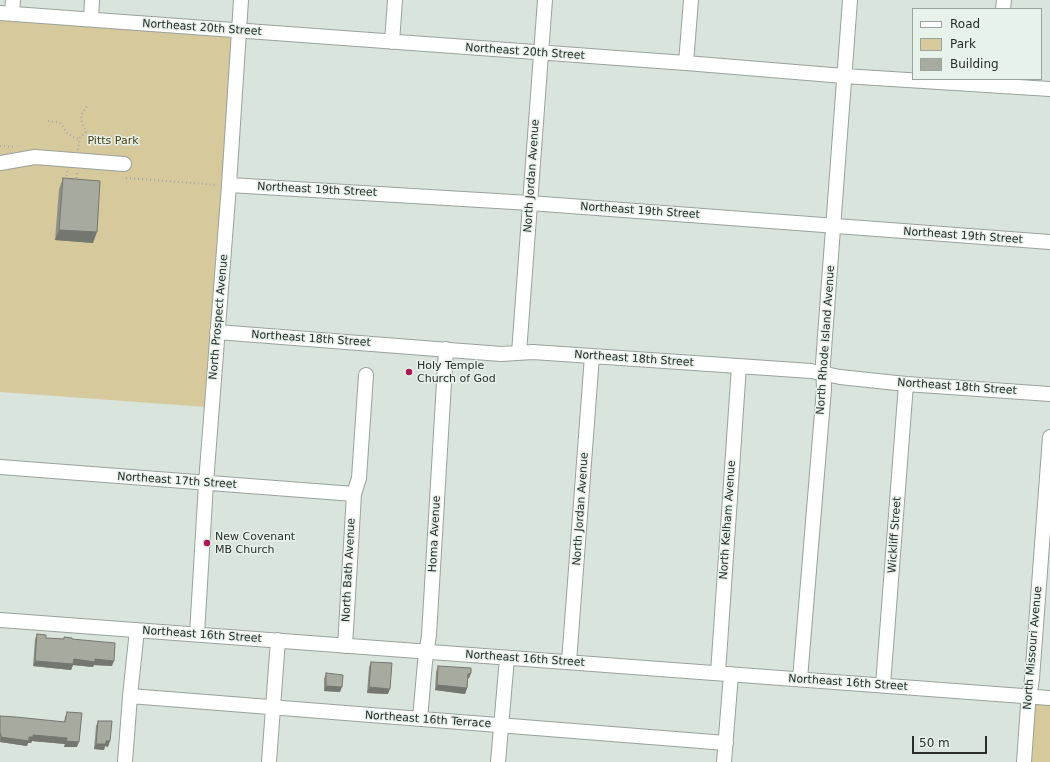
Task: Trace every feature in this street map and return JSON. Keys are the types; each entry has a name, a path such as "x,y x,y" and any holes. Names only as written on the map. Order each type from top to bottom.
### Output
{"street":[{"path":"91,19 92,0"},
{"name":"North Prospect Avenue","path":"197,634 206,483 229,184 241,0"},
{"path":"392,42 395,0"},
{"name":"North Jordan Avenue","path":"519,353 545,0"},
{"path":"686,63 691,0"},
{"name":"North Rhode Island Avenue","path":"800,679 824,389 823,374 850,0"},
{"name":"Northeast 20th Street","path":"8,9 91,19 844,76 912,79"},
{"name":"Northeast 20th Street","path":"945,80 995,82 1050,89"},
{"path":"0,163 35,157 125,171"},
{"name":"Northeast 19th Street","path":"229,184 530,203 1050,242"},
{"name":"Northeast 18th Street","path":"217,332 501,354 533,352 811,371 840,377 906,384 1050,394"},
{"name":"Homa Avenue","path":"420,719 426,651 429,635 446,349"},
{"name":"North Jordan Avenue","path":"569,662 592,356"},
{"name":"North Kelham Avenue","path":"724,762 726,742 724,674 739,366"},
{"name":"North Bath Avenue","path":"345,646 354,494 358,478 366,375"},
{"name":"Wickliff Street","path":"883,685 906,384"},
{"name":"North Missouri Avenue","path":"1024,762 1029,696 1032,679 1050,437"},
{"name":"Northeast 17th Street","path":"0,467 354,494"},
{"name":"Northeast 16th Street","path":"0,620 1050,698"},
{"path":"125,762 130,696 138,630"},
{"path":"269,762 278,640"},
{"path":"498,762 507,658"},
{"name":"Northeast 16th Terrace","path":"130,696 501,726 726,742"}],"path":[{"path":"78,145 80,139 86,132 81,120 82,114 87,106"},
{"path":"48,121 58,122 63,126 66,132 73,137 80,139"},
{"path":"125,171 229,184"},
{"path":"66,180 67,176"},
{"path":"76,177 76,183"}],"green space":[{"name":"Pitts Park","path":"0,20 225,36 232,39 233,44 206,407 0,392"},
{"path":"1050,703 1050,762 1029,762 1035,705"}],"building":[{"path":"63,178 100,181 97,232 59,230"},
{"path":"37,634 46,635 46,638 64,639 64,637 115,643 114,661 95,659 95,662 74,659 73,664 35,661"},
{"path":"371,662 392,663 390,689 369,687"},
{"path":"438,666 471,668 471,673 468,674 467,688 437,685"},
{"path":"326,673 343,675 342,687 326,686"},
{"path":"67,712 82,713 79,742 66,741 67,738 33,735 33,737 29,737 29,741 1,737 0,716 65,722"},
{"path":"98,721 112,721 110,741 106,741 106,744 96,744"}],"place":[{"name":"Holy Temple Church of God","path":"409,372"},
{"name":"New Covenant MB Church","path":"207,543"}]}
